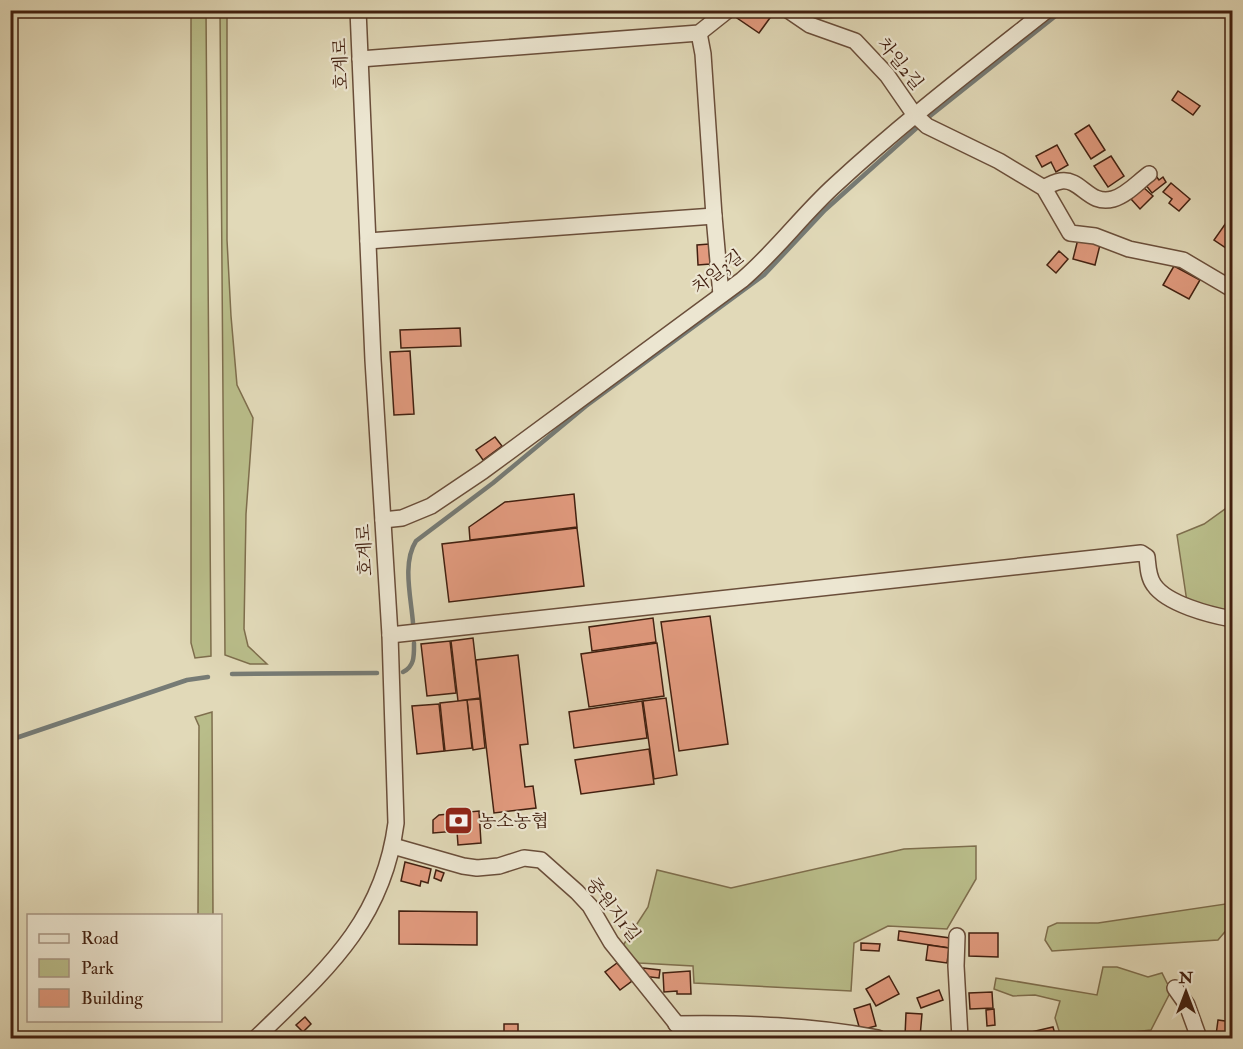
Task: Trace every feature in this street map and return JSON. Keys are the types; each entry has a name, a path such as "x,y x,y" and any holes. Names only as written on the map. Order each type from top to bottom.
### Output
{"street":[{"name":"호계로","path":"256,1038 325,971 354,935 383,879 393,846 396,823 390,636 368,241 358,10"},
{"path":"360,59 699,33 728,10"},
{"name":"차일2길","path":"788,10 810,26 855,41 887,75 914,114 927,126 999,161 1044,188"},
{"name":"차일3길","path":"383,520 409,515 431,506 483,471 759,266 817,202 914,114 1047,10"},
{"path":"699,33 703,54 721,295"},
{"path":"1149,174 1123,194 1108,200 1090,195 1069,181 1062,180 1044,188 1070,233 1095,236 1129,249 1183,260 1233,289"},
{"path":"368,241 714,216"},
{"path":"390,636 1141,553 1146,557 1150,578 1158,590 1189,608 1233,619"},
{"name":"중원지1길","path":"393,846 477,868 499,866 524,858 541,860 590,906 611,942 688,1038"},
{"path":"957,936 956,977 960,1038"},
{"path":"1175,988 1187,1005 1199,1038"},
{"path":"676,1024 782,1025 839,1030 878,1038"}],"green space":[{"path":"191,11 206,11 211,656 195,658 191,643"},
{"path":"220,11 227,11 227,240 231,316 237,385 253,418 246,514 244,629 248,646 267,664 250,664 225,655"},
{"path":"1232,504 1232,615 1187,602 1177,535 1204,524"},
{"path":"212,712 213,914 198,914 199,726 195,717"},
{"path":"976,846 976,879 947,929 888,926 854,943 851,991 694,983 693,966 639,963 622,947 648,907 657,870 731,888 904,849"},
{"path":"1232,903 1232,927 1229,927 1218,940 1052,951 1045,940 1048,927 1057,923 1098,923"},
{"path":"1103,967 1117,967 1148,977 1162,973 1171,991 1151,1030 1116,1034 1112,1038 1061,1037 1055,1018 1060,1001 1035,995 1013,996 994,989 996,978 1097,995"}],"building":[{"path":"742,10 775,11 759,33 737,18"},
{"path":"814,10 840,10 841,17 814,18"},
{"path":"1178,91 1200,106 1193,115 1172,100"},
{"path":"1089,125 1105,150 1091,159 1075,134"},
{"path":"1057,145 1068,165 1056,172 1051,162 1042,167 1036,156"},
{"path":"1111,156 1124,176 1108,187 1094,166"},
{"path":"1156,176 1159,180 1163,177 1166,182 1152,193 1145,184"},
{"path":"1171,183 1190,199 1179,211 1169,203 1172,199 1163,192"},
{"path":"1143,187 1153,196 1140,209 1131,199"},
{"path":"1228,220 1232,223 1232,252 1214,240"},
{"path":"1078,239 1100,245 1095,265 1073,259"},
{"path":"709,244 710,264 698,265 697,245"},
{"path":"1059,251 1068,259 1056,273 1047,265"},
{"path":"1174,266 1200,280 1189,299 1163,285"},
{"path":"460,328 461,346 401,348 400,330"},
{"path":"410,351 414,414 394,415 390,352"},
{"path":"495,437 502,446 483,460 476,450"},
{"path":"574,494 577,527 470,540 469,527 505,502"},
{"path":"577,528 584,586 449,602 442,544"},
{"path":"710,616 728,744 679,751 661,622"},
{"path":"653,618 656,642 592,651 589,627"},
{"path":"473,638 480,698 458,701 451,641"},
{"path":"450,641 456,693 427,696 421,644"},
{"path":"657,643 664,696 589,707 581,654"},
{"path":"518,655 528,744 520,745 525,787 533,786 536,808 494,813 476,660"},
{"path":"666,698 677,775 654,779 643,701"},
{"path":"480,699 485,748 473,750 467,700"},
{"path":"467,700 472,748 445,751 440,703"},
{"path":"642,701 647,738 574,748 569,712"},
{"path":"439,704 444,751 417,754 412,706"},
{"path":"649,749 654,784 581,794 575,760"},
{"path":"479,811 481,843 458,845 457,831 433,833 433,820 439,815"},
{"path":"405,862 431,869 428,883 421,881 420,886 401,881"},
{"path":"436,870 444,873 441,881 434,878"},
{"path":"399,911 477,912 477,945 399,944"},
{"path":"899,931 950,938 949,948 898,940"},
{"path":"969,933 998,933 998,957 969,956"},
{"path":"861,943 880,944 879,951 861,950"},
{"path":"928,945 949,948 947,963 926,960"},
{"path":"617,963 632,981 620,990 605,972"},
{"path":"643,968 660,970 659,978 642,976"},
{"path":"690,971 691,994 677,994 677,991 664,992 663,973"},
{"path":"889,976 899,994 876,1006 866,989"},
{"path":"939,990 943,1000 921,1008 917,998"},
{"path":"992,992 993,1008 970,1009 969,993"},
{"path":"870,1004 876,1026 860,1030 854,1009"},
{"path":"994,1009 995,1025 987,1026 986,1010"},
{"path":"906,1013 922,1014 920,1037 905,1036"},
{"path":"305,1017 311,1024 303,1032 296,1025"},
{"path":"1218,1020 1232,1022 1232,1037 1216,1035"},
{"path":"504,1024 518,1024 518,1038 504,1038"},
{"path":"1053,1027 1056,1038 1032,1038 1031,1032"}],"waterway":[{"path":"413,623 408,570 409,559 416,541 493,483 586,406 764,275 825,210 930,116 1063,10"},
{"path":"403,672 412,663 414,643"},
{"path":"232,674 377,673"},
{"path":"10,740 187,680 208,677"}],"place":[{"name":"농소농협","path":"458,821"}]}
